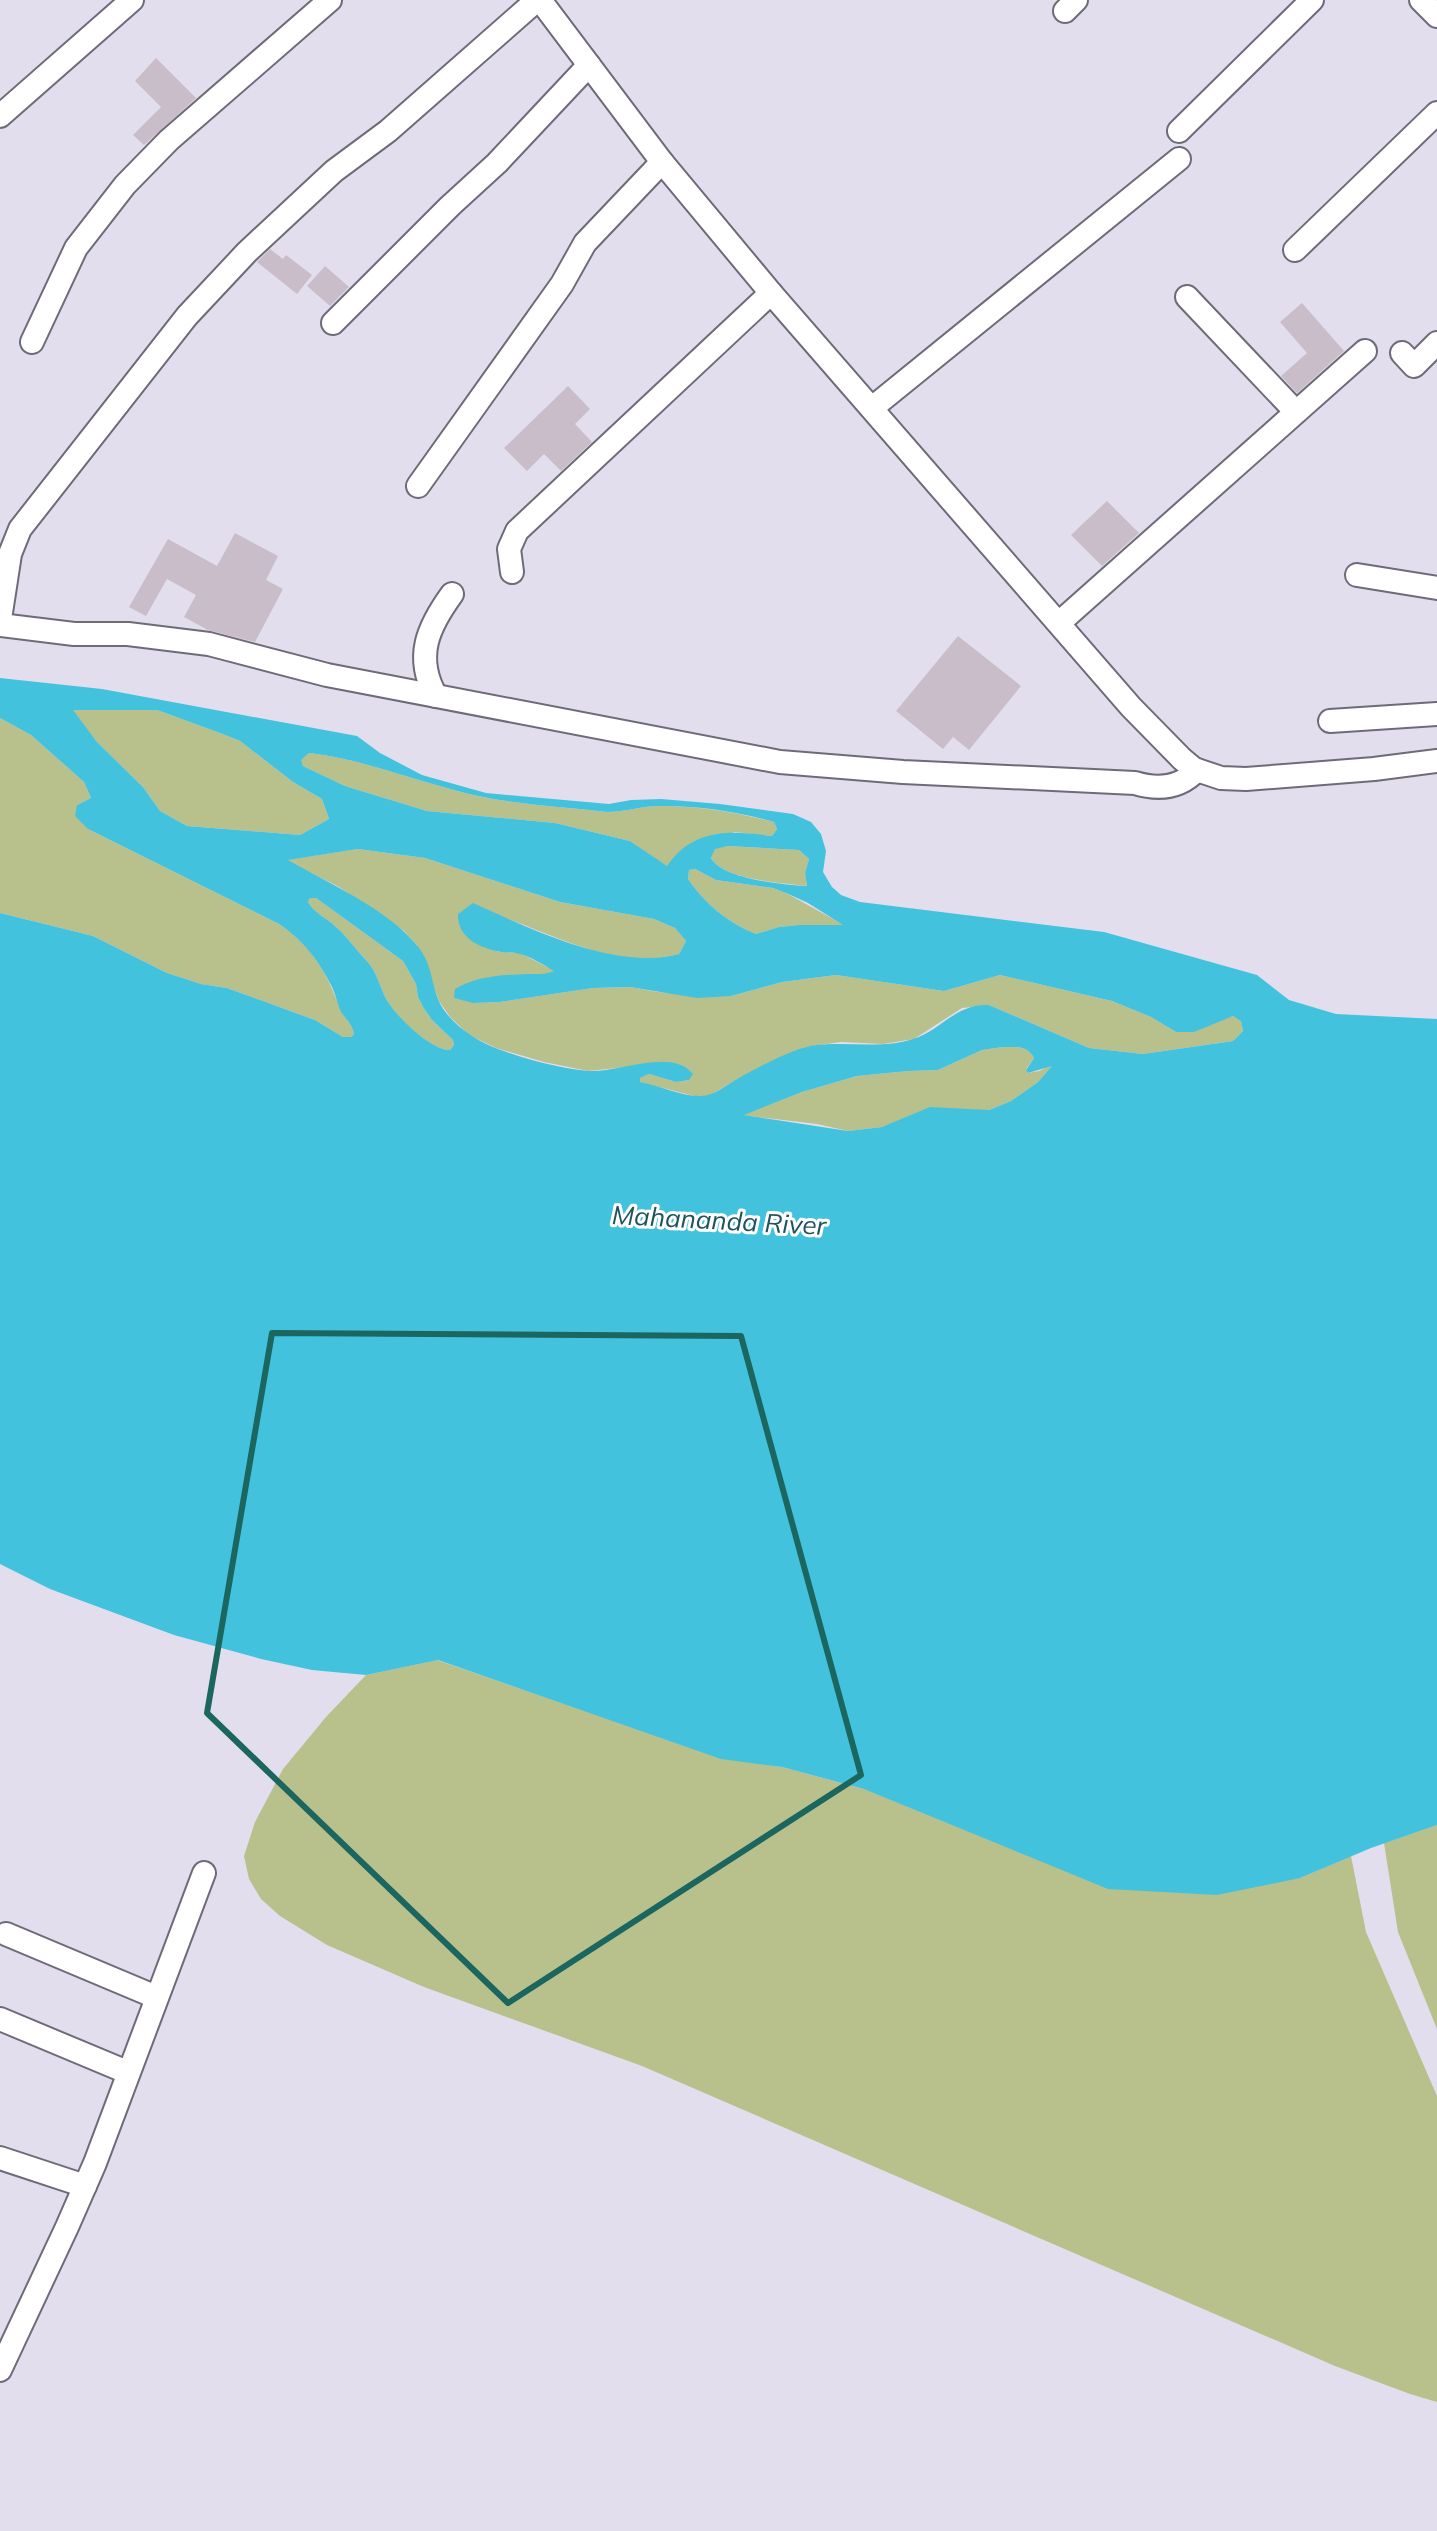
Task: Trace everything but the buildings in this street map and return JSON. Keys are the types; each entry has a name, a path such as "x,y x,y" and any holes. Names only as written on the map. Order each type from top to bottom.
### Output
{"street":[{"path":"0,116 132,0"},
{"path":"32,342 76,248 125,185 169,140 330,0"},
{"path":"1197,770 1188,780 1156,787 1135,783 903,772 780,762 327,675 209,644 128,634 74,634 0,622 10,554 20,529 187,316 247,252 334,171 388,131 538,0 662,162 771,293 1163,743 1197,770 1234,780 1437,761"},
{"path":"1179,131 1312,0"},
{"path":"333,323 497,163 589,65"},
{"path":"1295,250 1437,113"},
{"path":"872,408 1179,159"},
{"path":"418,486 562,284 585,243 662,162"},
{"path":"512,572 509,549 517,531 771,293"},
{"path":"1187,297 1296,412"},
{"path":"1402,353 1414,366 1434,335"},
{"path":"1059,623 1365,351"},
{"path":"1357,575 1437,588"},
{"path":"436,696 423,657 434,620 452,594"},
{"path":"1330,721 1437,714"},
{"path":"0,2370 85,2186 204,1873"},
{"path":"6,1934 156,1997"},
{"path":"0,2019 127,2072"},
{"path":"0,2158 85,2186"}],"highlighted area":[{"path":"272,1333 741,1336 861,1775 508,2003 207,1713"}],"green space":[{"path":"72,710 157,710 240,741 293,782 322,799 329,819 300,835 187,826 160,811 143,787 97,742"},
{"path":"0,718 31,735 84,782 91,798 77,805 88,829 279,924 300,941 323,970 354,1034 343,1037 315,1020 227,988 201,984 167,973 93,936 0,913"},
{"path":"309,753 353,761 498,800 607,812 656,806 700,808 774,822 777,829 772,836 734,832 667,867 630,841 555,823 427,811 345,786 303,766 300,760"},
{"path":"715,848 799,850 809,859 805,873 807,886 754,879 728,871 711,858"},
{"path":"358,849 425,858 560,902 654,919 675,928 686,941 679,954 635,958 592,950 508,919 478,944 499,952 520,953 555,971 526,974 473,1003 593,988 630,987 658,992 731,996 782,982 836,975 944,991 1000,975 1112,1001 1151,1017 1176,1032 1233,1016 1241,1020 1243,1031 1233,1041 1143,1054 1089,1048 989,1005 962,1008 914,1039 883,1044 841,1042 806,1047 739,1078 711,1095 698,1097 640,1082 639,1078 649,1074 676,1082 689,1080 637,1066 588,1071 544,1062 496,1048 469,1035 439,1001 417,945 404,931 339,887 286,860"},
{"path":"695,869 716,880 773,888 844,925 779,927 756,934 718,912 702,897 688,879 689,870"},
{"path":"310,898 316,898 403,961 416,984 423,1007 453,1040 450,1050 424,1039 399,1016 388,1002 369,964 340,931 311,906 308,902"},
{"path":"1021,1048 1031,1054 1034,1058 1026,1069 1028,1073 1054,1064 1038,1082 1011,1101 989,1110 914,1114 882,1127 848,1131 742,1115 802,1092 857,1076 938,1070 982,1050"},
{"path":"437,1660 721,1758 782,1767 864,1789 1300,1878 1351,1856 1366,1932 1437,2096 1437,2402 1335,2366 642,2066 424,1987 327,1945 280,1916 261,1899 249,1879 244,1856 255,1822 283,1769 366,1675"},
{"path":"1437,1825 1437,2029 1398,1932 1384,1843"}],"water":[{"name":"Mahananda River","path":"0,678 102,689 357,736 380,753 422,775 486,793 609,804 661,799 793,814 811,822 821,834 826,851 823,872 832,887 841,895 860,902 1104,932 1257,975 1289,1000 1336,1014 1437,1019 1437,1825 1300,1878 1217,1895 1108,1889 864,1789 782,1767 721,1759 438,1660 366,1675 312,1670 261,1659 174,1635 50,1589 0,1564 0,913 93,936 167,973 201,984 227,988 315,1020 343,1037 354,1034 322,969 296,937 279,924 88,829 75,816 77,805 91,798 84,782 31,735 0,718","holes":["73,710 157,710 240,741 293,782 322,799 329,819 300,835 187,826 160,811 143,787 97,742","309,753 353,761 498,800 607,812 656,806 700,808 774,822 777,829 772,836 728,833 701,838 689,844 667,866 630,841 555,823 427,811 345,786 303,766 301,760","728,846 799,850 809,859 805,873 807,886 740,876 717,865 711,858 715,849","358,849 425,858 560,902 654,919 675,928 686,941 679,954 654,958 628,957 574,945 473,903 458,914 461,930 466,936 478,945 524,955 554,971 490,977 455,989 454,998 473,1003 593,988 630,987 697,998 731,996 782,982 836,975 944,991 1000,975 1112,1001 1151,1017 1176,1032 1194,1032 1233,1016 1241,1021 1243,1031 1233,1041 1143,1054 1089,1048 989,1005 977,1006 967,1008 913,1039 888,1044 810,1046 773,1060 714,1093 692,1096 640,1082 640,1078 649,1074 676,1082 689,1080 693,1074 684,1066 672,1062 588,1071 531,1060 481,1041 463,1030 442,1007 425,957 415,943 388,919 288,860","695,869 716,880 773,888 808,903 843,925 779,927 756,934 718,912 688,879 689,870","310,898 316,898 403,961 416,984 423,1007 453,1040 450,1050 434,1045 399,1016 388,1002 369,964 340,931 308,902","1003,1047 1021,1048 1031,1054 1034,1058 1026,1070 1028,1073 1052,1066 1038,1082 1011,1101 989,1110 930,1107 882,1127 848,1131 744,1115 802,1092 857,1076 938,1070 982,1050"]}]}
